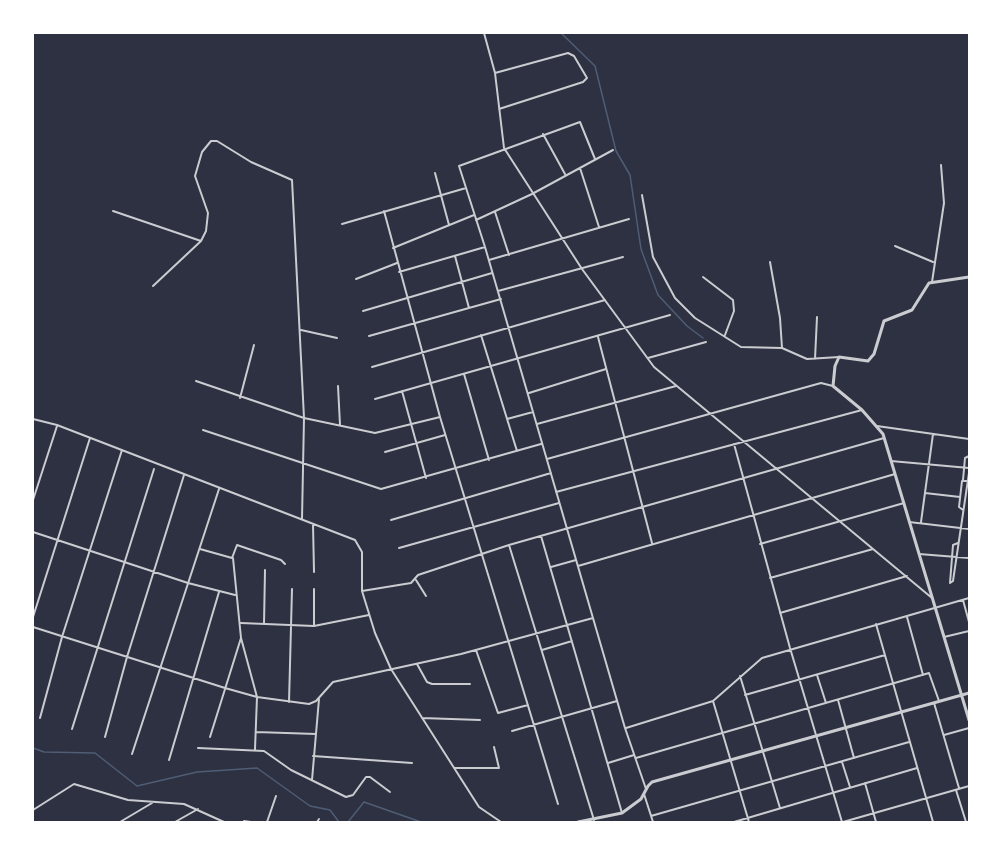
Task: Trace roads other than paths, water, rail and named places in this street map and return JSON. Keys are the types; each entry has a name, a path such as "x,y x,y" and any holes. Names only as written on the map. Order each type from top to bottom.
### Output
{"street":[{"path":"484,33 495,74 504,148 582,269 663,377 746,441 775,468 933,598"},
{"path":"495,74 568,53 574,56 587,78 583,82 498,109"},
{"path":"595,159 580,122 459,166 501,299 555,492 653,822"},
{"path":"543,134 565,175"},
{"path":"153,285 201,241 209,216 196,173 202,152 211,141 218,141 251,162 292,180 304,418 302,519"},
{"path":"476,220 532,194 613,150"},
{"path":"932,282 933,262 944,203 941,165"},
{"path":"580,168 599,227"},
{"path":"435,173 449,225"},
{"path":"342,224 466,188"},
{"path":"642,195 653,257 660,274 685,309 741,346 782,348 798,356 839,357 868,361 874,354 884,321 912,310 927,285 932,282 969,277"},
{"path":"113,211 201,241"},
{"path":"495,211 509,255"},
{"path":"384,212 445,435 558,804"},
{"path":"393,248 475,215"},
{"path":"489,260 629,219"},
{"path":"895,246 933,262"},
{"path":"399,272 485,247"},
{"path":"455,256 469,308"},
{"path":"498,291 623,257"},
{"path":"770,262 780,318 782,348"},
{"path":"356,279 397,263"},
{"path":"363,311 492,273"},
{"path":"703,277 734,300 734,311 724,336"},
{"path":"369,336 501,299"},
{"path":"372,367 604,300"},
{"path":"375,399 670,315"},
{"path":"815,358 817,317"},
{"path":"301,330 337,338"},
{"path":"481,335 518,452"},
{"path":"598,337 652,544"},
{"path":"648,358 706,342"},
{"path":"240,398 254,345"},
{"path":"833,386 835,366 839,357"},
{"path":"528,393 606,369"},
{"path":"464,373 489,460"},
{"path":"196,381 240,398 304,418 375,433 440,417"},
{"path":"547,459 821,383 833,386 878,426 884,438 969,720"},
{"path":"338,386 340,425"},
{"path":"536,424 676,386"},
{"path":"402,392 426,478"},
{"path":"555,492 862,410"},
{"path":"507,419 533,412"},
{"path":"33,419 57,425 355,540 360,545 362,591 369,615 391,669 479,807 501,822"},
{"path":"33,500 57,425"},
{"path":"878,426 969,439"},
{"path":"203,430 381,489 456,470 542,444"},
{"path":"921,522 933,434"},
{"path":"385,452 445,435"},
{"path":"33,616 90,438"},
{"path":"416,580 418,575 509,545 884,438"},
{"path":"734,444 760,544 842,822 969,786"},
{"path":"40,718 62,637 122,450"},
{"path":"963,510 959,508 960,497 966,457 969,456"},
{"path":"891,461 969,468"},
{"path":"72,729 154,469"},
{"path":"391,519 551,473"},
{"path":"958,543 953,544 950,583 953,581 969,473"},
{"path":"578,566 895,474"},
{"path":"105,737 127,657 184,475"},
{"path":"962,481 968,481"},
{"path":"132,754 219,489"},
{"path":"925,493 960,497"},
{"path":"760,544 904,502"},
{"path":"399,548 560,503"},
{"path":"909,522 969,529"},
{"path":"313,524 314,572"},
{"path":"33,532 188,583 235,595"},
{"path":"541,536 622,813"},
{"path":"255,749 257,696 241,638 233,558 237,545 281,560 285,564"},
{"path":"509,545 594,820"},
{"path":"200,549 233,558"},
{"path":"770,578 873,549"},
{"path":"919,554 969,558"},
{"path":"550,567 576,560"},
{"path":"264,624 265,570"},
{"path":"780,613 907,576"},
{"path":"362,591 416,580"},
{"path":"416,580 426,596"},
{"path":"289,702 291,589"},
{"path":"314,589 314,626"},
{"path":"169,760 219,592"},
{"path":"625,728 713,701 762,658 790,648 969,598"},
{"path":"963,600 969,622"},
{"path":"240,623 314,626 369,615"},
{"path":"907,616 923,675"},
{"path":"33,627 225,688 257,696 309,704 319,699 330,683 476,650 593,618"},
{"path":"876,624 933,822"},
{"path":"944,637 969,631"},
{"path":"210,737 241,638"},
{"path":"542,650 572,641"},
{"path":"476,650 498,713 528,705"},
{"path":"745,695 885,655"},
{"path":"417,664 427,682 432,684 470,684"},
{"path":"817,675 826,704"},
{"path":"607,763 723,734 923,675 932,675 939,701"},
{"path":"740,676 780,808"},
{"path":"579,822 622,813 636,804 652,783 969,693"},
{"path":"312,780 319,699"},
{"path":"838,700 855,758"},
{"path":"512,731 617,701"},
{"path":"713,701 749,822"},
{"path":"934,703 967,820"},
{"path":"422,718 480,720"},
{"path":"944,735 969,728"},
{"path":"255,732 316,734"},
{"path":"651,816 909,742"},
{"path":"454,768 499,768 494,747"},
{"path":"198,748 264,751 312,780 350,796 363,779 370,777 390,792"},
{"path":"313,756 412,763"},
{"path":"842,762 850,787"},
{"path":"734,822 916,768"},
{"path":"865,783 876,822"},
{"path":"33,810 74,784 128,800 152,803 172,802 198,809 224,822"},
{"path":"267,822 276,796"},
{"path":"120,822 152,803"},
{"path":"175,822 198,809"},
{"path":"234,822 250,822"}],"waterway":[{"path":"561,33 595,66 616,151 630,175 641,249 658,295 687,326 703,338"},
{"path":"33,748 44,752 95,753 137,786 197,772 257,768 310,806 330,810 339,822"},
{"path":"348,822 364,802 421,822"}]}
